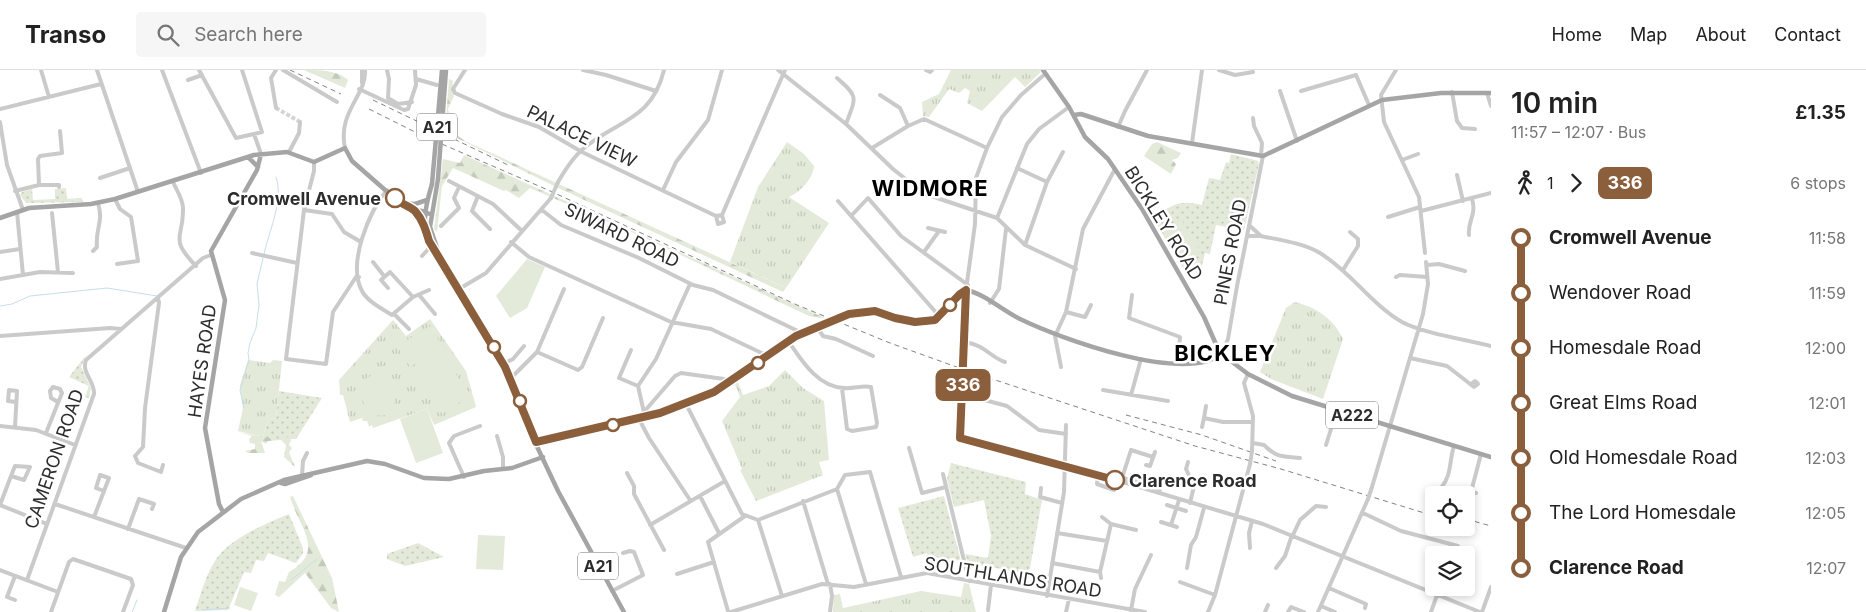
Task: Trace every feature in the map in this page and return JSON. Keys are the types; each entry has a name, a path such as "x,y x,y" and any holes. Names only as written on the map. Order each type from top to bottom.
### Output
{"main road":[{"name":"A21","path":"439,254 432,245 425,226 424,212 432,184 442,70"},
{"name":"A21","path":"446,70 438,179 430,214 431,234 439,254 503,364 542,457 581,536 624,612"},
{"name":"A222","path":"1044,72 1074,115"},
{"path":"1074,115 1082,114 1148,136 1262,156 1382,100 1400,96 1452,92 1489,93"},
{"name":"BICKLEY ROAD","path":"1074,115 1085,137 1115,169 1142,209 1222,353"},
{"path":"0,218 33,207 98,203 115,199 254,155 289,152 314,162 346,148 352,161 400,203 414,210 430,214"},
{"path":"211,255 213,244 258,167 262,154"},
{"path":"254,155 258,167"},
{"path":"248,157 258,167"},
{"path":"400,203 415,204 426,200"},
{"path":"414,210 425,226"},
{"name":"HAYES ROAD","path":"211,255 225,300 206,435 219,504 223,512"},
{"path":"536,442 639,419 644,415 686,404 714,392 802,333 816,326 859,312 875,311 915,322 930,322 940,317 967,288 990,303 1055,336 1141,359 1178,363 1206,361 1222,353"},
{"name":"A222","path":"1222,353 1248,374 1284,393 1491,457"},
{"path":"164,612 186,548 198,532 241,499 302,475 369,461 430,479 444,480 523,465 542,457"},
{"path":"281,483 299,480 318,472"}],"street":[{"path":"41,70 49,97"},
{"path":"97,70 138,192"},
{"path":"162,70 200,173"},
{"path":"199,70 236,138 262,132 242,70"},
{"path":"276,70 270,78 276,108"},
{"path":"283,70 337,102"},
{"path":"346,148 346,120 365,80 364,70"},
{"path":"387,70 389,79 388,98 398,104 412,102"},
{"path":"359,90 404,110 408,109 412,102 416,79 415,70"},
{"name":"PALACE VIEW","path":"465,70 459,78 454,92 497,112 539,127 580,151 716,216"},
{"path":"583,70 606,75 656,91"},
{"path":"459,289 482,276 542,210 551,198 558,182 580,151 608,130 638,114 645,108 656,91 664,70"},
{"path":"663,190 676,162 708,120 722,70"},
{"path":"778,70 784,72 846,124 918,189 931,196 997,218 1006,229 1025,245 1076,269"},
{"path":"926,70 930,72 932,70"},
{"path":"1118,127 1147,70"},
{"path":"1192,143 1202,70"},
{"path":"1220,70 1235,75 1253,72"},
{"path":"1396,70 1383,92 1382,100 1386,128 1417,192 1421,209 1425,253"},
{"path":"722,215 716,216 718,224 724,222 722,215 784,72"},
{"path":"964,364 967,288 975,224 973,210 976,178 987,148 1010,106 1044,72"},
{"path":"188,80 202,75"},
{"path":"1301,91 1356,75 1369,105"},
{"path":"837,78 854,93 856,100 846,124"},
{"path":"416,79 437,85"},
{"path":"0,109 101,84"},
{"path":"1280,91 1297,141"},
{"path":"1452,92 1457,121 1462,128 1475,129"},
{"path":"1489,93 1491,106"},
{"path":"880,95 900,108 908,126"},
{"path":"997,218 1027,144 1039,129 1069,107"},
{"path":"1253,118 1254,126 1262,143 1262,156"},
{"path":"872,148 908,126 921,120 930,120 987,148"},
{"path":"0,122 7,166 23,210"},
{"path":"289,152 299,132 300,122"},
{"path":"39,185 38,159 40,156 62,153 60,131"},
{"path":"254,134 262,154"},
{"path":"1025,245 1047,182 1063,152"},
{"path":"1402,160 1418,154"},
{"name":"PINES ROAD","path":"1222,353 1228,339 1262,156"},
{"path":"314,162 314,171 304,210 296,263 286,359 332,365"},
{"path":"100,178 130,168"},
{"path":"1017,168 1047,182"},
{"path":"1061,367 1055,336 1066,312 1083,229 1115,169"},
{"path":"1457,175 1464,201"},
{"path":"449,181 493,204 522,231"},
{"path":"173,182 183,206 178,242 183,252 196,266"},
{"path":"16,191 39,185 58,185 59,187"},
{"path":"441,226 447,217 461,207 454,198 459,187"},
{"path":"387,190 378,201 361,242 357,259 359,277 363,293 399,317 409,329"},
{"path":"1388,217 1464,201 1491,193"},
{"path":"478,196 472,212 490,229"},
{"path":"851,216 868,198 901,236 924,252 967,288"},
{"path":"115,199 120,209 131,217 138,261 117,264"},
{"path":"1469,235 1468,231 1474,211 1472,199"},
{"path":"838,201 940,317"},
{"path":"93,251 97,247 96,236 102,216 98,203"},
{"path":"304,210 332,214 344,232 361,242"},
{"name":"SIWARD ROAD","path":"542,210 561,225 639,258 690,284 713,290 802,333"},
{"path":"17,212 23,275"},
{"path":"52,213 58,272"},
{"path":"1249,225 1261,236"},
{"path":"928,228 944,232"},
{"path":"990,303 999,289 1006,229"},
{"path":"924,252 939,231"},
{"path":"1343,270 1358,246 1358,239 1350,232"},
{"path":"1247,236 1261,236 1312,249 1343,270 1385,311 1402,322 1491,346"},
{"path":"511,242 529,256 673,322 711,329 768,356"},
{"path":"422,256 432,245"},
{"path":"0,252 20,250"},
{"path":"252,253 296,263"},
{"name":"CAMERON ROAD","path":"27,580 94,394 93,386 85,369 85,362 203,258 211,255"},
{"path":"373,262 384,276"},
{"path":"1318,612 1363,513 1372,487 1419,328 1428,284 1426,263 1439,264 1465,271"},
{"path":"0,279 58,272 73,273"},
{"path":"388,288 381,280 390,272 413,297"},
{"path":"1396,277 1400,275 1427,277"},
{"path":"326,364 333,312 353,281 359,277"},
{"path":"644,415 638,386 656,358 690,284"},
{"path":"510,379 537,352 564,289"},
{"path":"392,314 413,297 420,296 429,290"},
{"path":"1132,295 1127,318 1179,336 1181,342 1178,363"},
{"path":"420,296 435,314"},
{"path":"158,298 160,303 145,408 144,445 134,456 138,463 160,472 163,465"},
{"path":"1066,312 1085,317 1091,304"},
{"path":"537,352 578,370 582,367 603,318"},
{"path":"816,326 822,336 836,339 873,356"},
{"path":"0,336 84,329 121,329"},
{"path":"789,342 814,374 826,383 842,388 868,386 872,389 877,424 872,429 852,431 846,428 842,388"},
{"path":"965,342 988,350 998,360 1006,362"},
{"path":"503,364 512,359 524,346"},
{"path":"631,350 619,378 638,386"},
{"path":"1410,358 1447,366 1471,384"},
{"path":"1131,395 1141,359"},
{"path":"964,372 960,438 1107,478 1110,474 1121,479 1160,489 1159,493 1292,535 1425,590"},
{"path":"644,415 675,376 681,373 724,379 729,382"},
{"path":"1208,612 1237,517 1250,464 1253,443 1252,406 1244,382 1248,374"},
{"path":"1103,390 1168,401"},
{"path":"962,394 1007,406 1039,430 1066,434"},
{"path":"14,428 16,402"},
{"path":"46,433 58,402"},
{"path":"686,404 745,516"},
{"path":"1202,427 1206,406"},
{"path":"1326,445 1337,410"},
{"path":"1204,418 1229,422 1253,422"},
{"path":"639,419 648,438 690,500"},
{"path":"1047,596 1066,466 1066,425"},
{"path":"0,426 33,429 75,445"},
{"path":"464,477 449,443 454,436 480,426"},
{"path":"497,436 503,456 503,469"},
{"path":"1253,443 1264,444 1271,453 1284,457 1300,458"},
{"path":"1121,479 1132,444"},
{"path":"1443,486 1447,481 1453,460 1451,455 1454,446"},
{"path":"909,448 922,493 946,487"},
{"path":"1131,450 1153,457"},
{"path":"1146,465 1150,466 1155,452"},
{"path":"302,475 303,461 307,453"},
{"path":"1476,493 1471,492 1481,454"},
{"path":"1188,462 1186,469 1194,486 1190,503"},
{"path":"11,476 24,480 31,465 15,466 11,476 0,505 47,524"},
{"path":"758,520 837,489 845,475 870,472 901,577"},
{"path":"627,473 634,486 634,494 664,550"},
{"path":"943,474 969,581"},
{"path":"1098,475 1097,484 1114,490"},
{"path":"650,524 725,481"},
{"path":"1041,488 1040,497 1062,502"},
{"path":"837,489 866,584"},
{"path":"94,518 104,491"},
{"path":"700,496 719,533"},
{"path":"128,529 139,499 154,504 152,509"},
{"path":"1172,525 1179,500"},
{"path":"804,501 832,596 830,612"},
{"path":"54,504 186,548"},
{"path":"1167,505 1186,511"},
{"path":"1276,568 1285,556 1292,535 1300,520 1316,506 1326,507"},
{"path":"1187,568 1191,545 1196,537 1204,508"},
{"path":"1363,513 1401,531 1458,546"},
{"path":"729,612 708,542 745,516 752,516 758,520 782,596"},
{"path":"1102,517 1111,524 1136,530"},
{"path":"1250,548 1249,533 1252,521"},
{"path":"1161,522 1178,527"},
{"path":"1101,578 1100,572 1111,524"},
{"path":"1057,533 1106,541"},
{"path":"623,553 634,552 643,575"},
{"path":"1131,610 1135,589 1151,555"},
{"path":"51,612 69,562 72,559 131,579 133,585 123,612"},
{"path":"677,574 714,562"},
{"path":"1052,564 1100,572"},
{"path":"0,570 58,592"},
{"name":"SOUTHLANDS ROAD","path":"729,612 829,584 849,587 927,573 1047,596 1145,612"},
{"path":"612,591 643,575 650,577"},
{"path":"14,576 6,596 15,600"},
{"path":"1180,582 1214,595"},
{"path":"988,610 991,585"},
{"path":"1440,596 1481,612 1491,587"},
{"path":"1329,588 1366,604 1365,608"},
{"path":"1431,612 1437,596"},
{"path":"1066,612 1069,599"},
{"path":"1265,612 1268,605"},
{"path":"749,606 750,612"},
{"path":"1321,606 1335,612"},
{"path":"1288,612 1291,607 1304,612"}],"green space":[{"path":"304,70 333,72 348,80 345,88"},
{"path":"951,70 1039,70 1041,72 1025,87 1015,77 982,111 967,103 970,91 965,88 959,93 949,89 929,117 923,116 922,102 939,94"},
{"path":"449,79 453,81 452,92 454,96 448,109 450,116 447,128 465,141 786,288 783,292 554,186 445,132"},
{"path":"787,142 804,154 814,166 811,176 805,185 789,197 829,223 786,288 730,262 758,187"},
{"path":"1157,142 1181,153 1178,158 1172,160 1176,164 1171,174 1144,156 1152,144"},
{"path":"1231,154 1258,161 1259,164 1244,230 1216,225 1210,254 1205,253 1200,273 1184,270 1153,218 1176,204 1194,203 1202,205 1209,178 1220,180 1226,162 1229,163"},
{"path":"464,155 827,319 809,316 643,237 530,188 519,198 506,190 504,191 453,168 442,186 437,232 434,229 443,159 460,163"},
{"path":"66,188 67,199 82,198 83,202 26,203 20,195 22,192 32,189 33,200 55,199 55,189"},
{"path":"1181,219 1201,252 1182,263 1162,230"},
{"path":"527,259 545,267 527,308 510,318 496,296"},
{"path":"1295,302 1310,307 1324,315 1334,325 1343,339 1323,399 1271,379 1260,372 1286,308"},
{"path":"430,319 466,371 476,407 434,425 427,409 373,428 372,425 369,426 367,421 363,421 362,418 350,422 343,395 340,395 339,380 393,320 406,336"},
{"path":"430,326 443,347 410,367 397,346"},
{"path":"86,355 81,367 91,388 89,398 85,397 89,386 69,377"},
{"path":"445,355 469,397 441,413 417,371"},
{"path":"248,360 270,363 273,360 282,361 276,418 268,419 263,437 238,431 243,408 240,385"},
{"path":"785,370 803,388 824,401 829,460 819,462 823,475 756,501 740,470 742,469 722,421 740,397 734,382 737,380 743,395 769,386"},
{"path":"372,375 387,382 393,392 393,408 383,415 373,413 365,405 359,394 361,382"},
{"path":"279,391 322,398 296,439 271,439 263,437 268,419 276,418"},
{"path":"427,409 443,453 416,463 400,419"},
{"path":"239,432 274,439 289,437 291,440 289,445 292,448 289,452 295,467 284,457 286,445 281,440 268,441 266,444 261,441 265,453 248,453 245,451 255,449 255,444 250,443 249,439 252,436"},
{"path":"951,463 1026,482 1025,494 1042,500 1029,574 968,563 965,554 988,558 991,536 984,500 954,507 947,479"},
{"path":"293,496 332,578 339,612 331,608 305,573 279,597 275,595 279,581 285,582 289,572 300,564 306,556 308,547 304,529 290,497"},
{"path":"944,496 961,561 928,556 927,553 913,557 898,508"},
{"path":"289,514 303,548 303,553 296,563 268,553 264,561 256,560 251,573 244,572 228,610 195,611 210,570 223,551 250,532"},
{"path":"478,535 505,536 503,570 476,569"},
{"path":"418,543 444,557 405,566 387,559 387,554"},
{"path":"964,583 969,584 976,612 833,612 834,595 840,594 843,608 921,591 961,597"},
{"path":"240,587 258,593 251,611 234,605"}],"waterway":[{"path":"264,254 277,205 278,186 276,177"},
{"path":"244,408 240,390 249,360 250,343 256,328 259,305 257,284 263,258"},
{"path":"0,306 12,304 30,296 107,288 157,296"},
{"path":"291,580 317,559"},
{"path":"132,612 137,600"},
{"path":"202,610 230,608"}],"tunnel":[{"path":"276,108 300,122"}],"railway":[{"path":"290,70 341,94"},
{"path":"373,100 508,165"},
{"path":"369,109 421,135 548,190 797,305 890,343 965,370 1195,446 1281,469 1425,513"},
{"path":"1126,415 1202,435 1276,461"},
{"path":"1475,522 1491,526"}],"bus line":[{"name":"336","path":"395,198 403,206 414,210 425,226 429,241 439,254 506,370 536,442 599,429 673,409 714,392 796,336 816,326 849,314 875,311 895,318 915,322 930,322 940,317 960,294 966,290 961,440 1076,468 1115,480"}],"place":[{"name":"Cromwell Avenue","path":"395,198"},
{"name":"Clarence Road","path":"1115,480"}],"district":[{"name":"WIDMORE","path":"930,188"},
{"name":"BICKLEY","path":"1225,353"}]}
